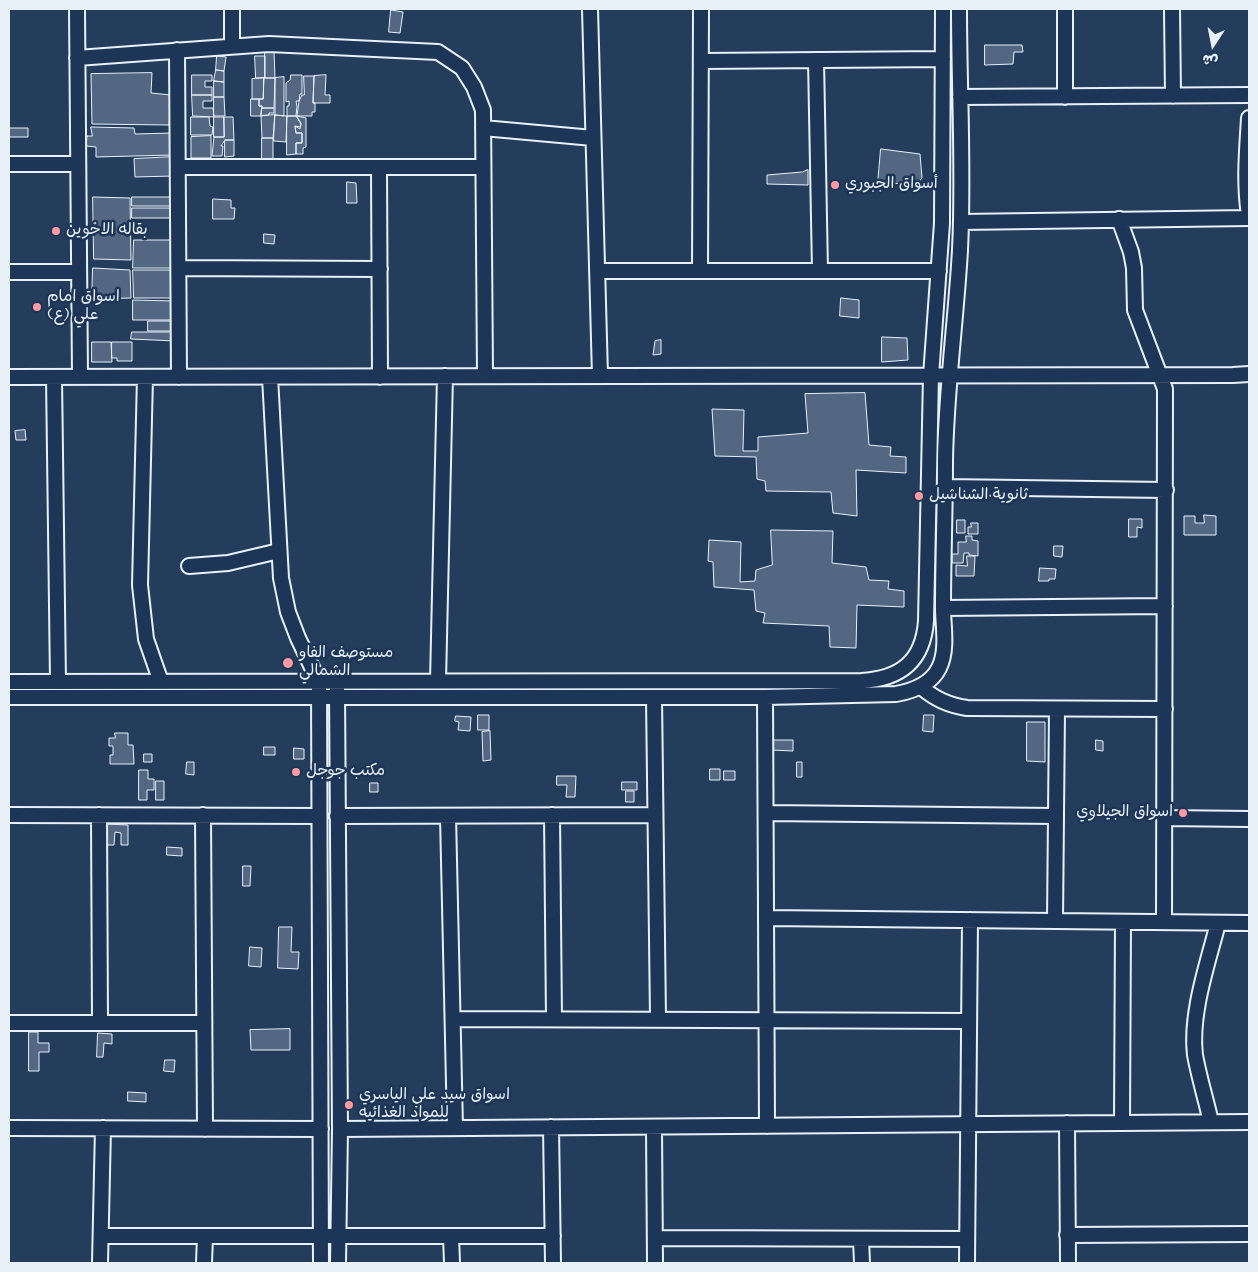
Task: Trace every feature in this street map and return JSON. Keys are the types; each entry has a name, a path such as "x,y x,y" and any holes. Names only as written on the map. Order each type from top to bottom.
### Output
{"street":[{"path":"77,9 80,377"},
{"path":"232,9 232,46"},
{"path":"590,9 600,376"},
{"path":"700,271 701,9"},
{"path":"9,697 318,689 337,682 860,681 889,677 902,670 913,661 925,635 931,376 943,188 943,9"},
{"path":"9,682 161,682 318,689 337,696 765,697 896,694 909,692 921,686 932,678 940,667 944,642 945,487 949,376 961,222 959,9"},
{"path":"1065,9 1065,97"},
{"path":"1172,9 1173,96"},
{"path":"78,58 269,44 438,52 462,68 474,87 483,110 484,376"},
{"path":"177,50 179,377"},
{"path":"816,60 820,271"},
{"path":"701,61 943,60"},
{"path":"960,97 1249,96"},
{"path":"961,222 1249,216 1245,168 1249,118"},
{"path":"483,128 594,138"},
{"path":"9,164 78,164"},
{"path":"178,167 483,166"},
{"path":"379,167 380,376"},
{"path":"1119,219 1131,252 1134,268 1135,310 1165,389 1164,922"},
{"path":"178,268 380,269"},
{"path":"597,271 939,271"},
{"path":"9,272 79,272"},
{"path":"9,377 1249,374"},
{"path":"438,681 445,376"},
{"path":"54,377 58,682"},
{"path":"145,377 140,585 146,639 161,682"},
{"path":"270,377 281,578 288,612 318,689 321,1263"},
{"path":"945,487 1166,490"},
{"path":"189,566 228,563 280,551"},
{"path":"943,608 1165,606"},
{"path":"337,682 340,1129 338,1263"},
{"path":"921,686 942,702 954,706 979,709 1165,709"},
{"path":"654,697 658,1019"},
{"path":"765,697 767,1126"},
{"path":"1055,921 1057,709"},
{"path":"766,813 1056,816"},
{"path":"9,815 319,816"},
{"path":"99,815 100,1023"},
{"path":"203,815 205,1129"},
{"path":"338,816 655,815"},
{"path":"448,816 455,1128"},
{"path":"552,816 554,1019"},
{"path":"1164,818 1249,819"},
{"path":"766,918 1249,923"},
{"path":"967,1263 970,920"},
{"path":"1122,1123 1123,922"},
{"path":"1211,1122 1195,1054 1195,1020 1218,923"},
{"path":"453,1019 969,1021"},
{"path":"9,1023 204,1023"},
{"path":"340,1129 1249,1122"},
{"path":"1066,1123 1068,1263"},
{"path":"551,1127 553,1263"},
{"path":"654,1127 655,1263"},
{"path":"9,1128 321,1129"},
{"path":"100,1263 103,1128"},
{"path":"1067,1235 1249,1234"},
{"path":"101,1236 553,1236"},
{"path":"204,1263 205,1236"},
{"path":"451,1236 452,1263"},
{"path":"655,1238 966,1239"},
{"path":"861,1239 862,1263"}],"building":[{"path":"391,10 403,12 400,33 389,32"},
{"path":"985,45 1022,45 1023,52 1014,52 1013,64 985,65"},
{"path":"265,50 274,51 275,78 265,78"},
{"path":"217,56 226,57 224,71 216,70"},
{"path":"255,56 265,56 265,78 256,78"},
{"path":"216,70 224,71 224,82 214,81"},
{"path":"152,73 151,93 171,95 169,125 92,124 91,74"},
{"path":"192,75 212,75 212,81 205,81 205,87 212,87 212,95 192,95"},
{"path":"291,75 302,75 302,94 300,94 299,101 296,101 296,116 287,116 289,101 286,102 286,83 290,80"},
{"path":"326,75 325,95 330,95 330,103 313,103 314,76"},
{"path":"304,76 314,76 313,103 315,103 315,112 312,112 312,116 297,116 299,101 302,95 304,95"},
{"path":"284,77 284,116 275,115 275,78"},
{"path":"264,78 263,99 252,99 252,79"},
{"path":"264,78 275,78 274,108 262,108 262,106 259,106 259,99 263,99"},
{"path":"214,81 224,82 224,97 214,97"},
{"path":"192,95 212,95 212,101 203,101 203,108 213,108 214,117 193,116"},
{"path":"214,97 224,97 225,116 214,116"},
{"path":"251,99 259,99 259,106 262,106 261,116 251,116"},
{"path":"262,108 274,108 274,113 261,116"},
{"path":"275,115 273,138 262,138 261,116"},
{"path":"275,115 287,116 286,142 274,141"},
{"path":"287,116 296,116 301,124 300,127 295,126 296,133 302,133 302,143 296,143 296,154 287,155"},
{"path":"297,116 306,118 306,147 303,148 303,154 296,154 296,143 302,143 302,133 296,133 295,126 300,129 301,124"},
{"path":"191,117 209,117 210,126 213,127 212,135 191,135"},
{"path":"214,117 224,117 224,137 214,137"},
{"path":"224,117 233,117 234,140 225,140 221,146 223,146 222,156 212,156 214,137 224,137"},
{"path":"91,127 134,128 135,134 173,133 173,155 96,157 96,147 86,146 87,136 92,136"},
{"path":"9,128 28,128 28,137 9,137"},
{"path":"211,136 211,158 191,158 191,137"},
{"path":"262,138 273,138 273,159 262,159"},
{"path":"225,140 234,140 234,156 225,157"},
{"path":"881,149 920,154 922,178 917,184 878,183"},
{"path":"173,157 173,176 135,177 134,159"},
{"path":"808,170 808,185 767,184 767,175"},
{"path":"347,182 356,183 357,203 347,203"},
{"path":"93,197 130,198 131,260 94,259"},
{"path":"132,197 175,197 175,206 132,206"},
{"path":"213,199 231,200 231,208 235,208 234,219 213,219"},
{"path":"132,208 174,208 174,218 132,218"},
{"path":"264,234 275,235 274,244 264,243"},
{"path":"134,240 175,240 175,268 133,268"},
{"path":"93,268 130,270 131,298 92,299"},
{"path":"133,270 174,270 174,298 134,298"},
{"path":"841,298 859,300 859,318 840,316"},
{"path":"133,300 174,301 174,320 133,320"},
{"path":"148,321 171,321 172,331 148,331"},
{"path":"132,332 175,332 175,341 131,339"},
{"path":"882,337 907,338 908,360 882,362"},
{"path":"661,340 661,354 653,355 655,341"},
{"path":"92,342 111,342 112,362 92,362"},
{"path":"112,342 132,342 132,361 117,361 117,358 112,358"},
{"path":"865,393 869,445 891,447 890,456 906,457 906,473 856,470 857,516 833,513 831,492 766,491 765,481 757,479 756,457 715,456 712,409 744,410 743,451 758,451 758,437 808,433 805,394"},
{"path":"25,430 26,440 16,440 15,431"},
{"path":"1204,515 1216,516 1216,535 1184,535 1184,516 1195,516 1195,523 1204,523"},
{"path":"1129,519 1142,519 1142,528 1137,527 1137,537 1129,537"},
{"path":"957,520 965,520 965,533 957,533"},
{"path":"971,523 978,523 978,534 968,534 968,527 971,527"},
{"path":"771,530 833,531 832,563 866,567 869,580 889,581 888,589 904,591 904,607 857,605 856,648 830,647 829,626 763,623 765,613 756,611 754,590 714,587 713,562 708,561 709,540 741,542 740,582 755,581 756,570 772,565"},
{"path":"966,536 972,536 972,540 978,541 978,556 964,553 963,563 952,563 952,554 958,554 958,542 966,542"},
{"path":"1054,546 1063,546 1062,557 1054,556"},
{"path":"967,556 975,556 974,576 956,576 956,565 967,566"},
{"path":"1040,568 1056,569 1055,579 1039,581"},
{"path":"478,715 489,715 489,730 478,730"},
{"path":"924,715 934,715 933,732 923,731"},
{"path":"456,716 471,717 470,731 458,730 459,722 455,721"},
{"path":"1027,722 1045,722 1045,762 1027,761"},
{"path":"490,731 491,760 483,761 482,732"},
{"path":"115,733 128,733 128,745 133,745 134,764 110,764 113,746 109,746 109,738 115,738"},
{"path":"771,740 793,740 793,751 771,750"},
{"path":"1096,740 1103,741 1103,751 1096,750"},
{"path":"264,747 275,747 275,755 264,755"},
{"path":"294,748 304,749 304,759 294,759"},
{"path":"144,754 152,754 152,762 144,762"},
{"path":"187,762 194,762 194,775 186,774"},
{"path":"797,762 802,762 802,777 797,777"},
{"path":"710,769 720,769 720,780 710,780"},
{"path":"139,770 148,770 148,779 154,779 154,790 147,790 147,800 139,800"},
{"path":"724,771 735,771 735,780 724,780"},
{"path":"557,776 576,776 575,797 566,797 567,785 557,785"},
{"path":"156,781 164,781 164,800 156,800"},
{"path":"622,782 637,782 637,790 622,790"},
{"path":"370,783 378,783 378,792 370,792"},
{"path":"626,791 634,791 634,802 626,802"},
{"path":"106,824 128,825 128,845 121,845 121,833 115,832 114,845 106,845"},
{"path":"167,847 182,848 182,856 167,855"},
{"path":"243,866 251,866 250,886 243,886"},
{"path":"279,927 292,927 291,952 299,952 298,969 278,968"},
{"path":"250,947 262,948 261,967 249,966"},
{"path":"290,1029 290,1050 251,1050 250,1030"},
{"path":"29,1032 38,1032 38,1043 49,1043 49,1052 39,1052 39,1071 29,1071"},
{"path":"98,1033 112,1034 112,1044 104,1043 103,1057 97,1057"},
{"path":"165,1060 175,1060 174,1072 164,1071"},
{"path":"128,1092 146,1093 146,1102 128,1101"}],"place":[{"name":"أسواق الجبوري","path":"835,185"},
{"name":"بقاله الاخوين","path":"56,231"},
{"name":"اسواق امام علي (ع)","path":"37,307"},
{"name":"ثانوية الشناشيل","path":"919,496"},
{"name":"مستوصف الفاو الشمالي","path":"288,663"},
{"name":"مكتب جوجل","path":"296,772"},
{"name":"اسواق الجيلاوي","path":"1183,813"},
{"name":"اسواق سيد علي الياسري للمواد الغذائيه","path":"349,1105"}]}
